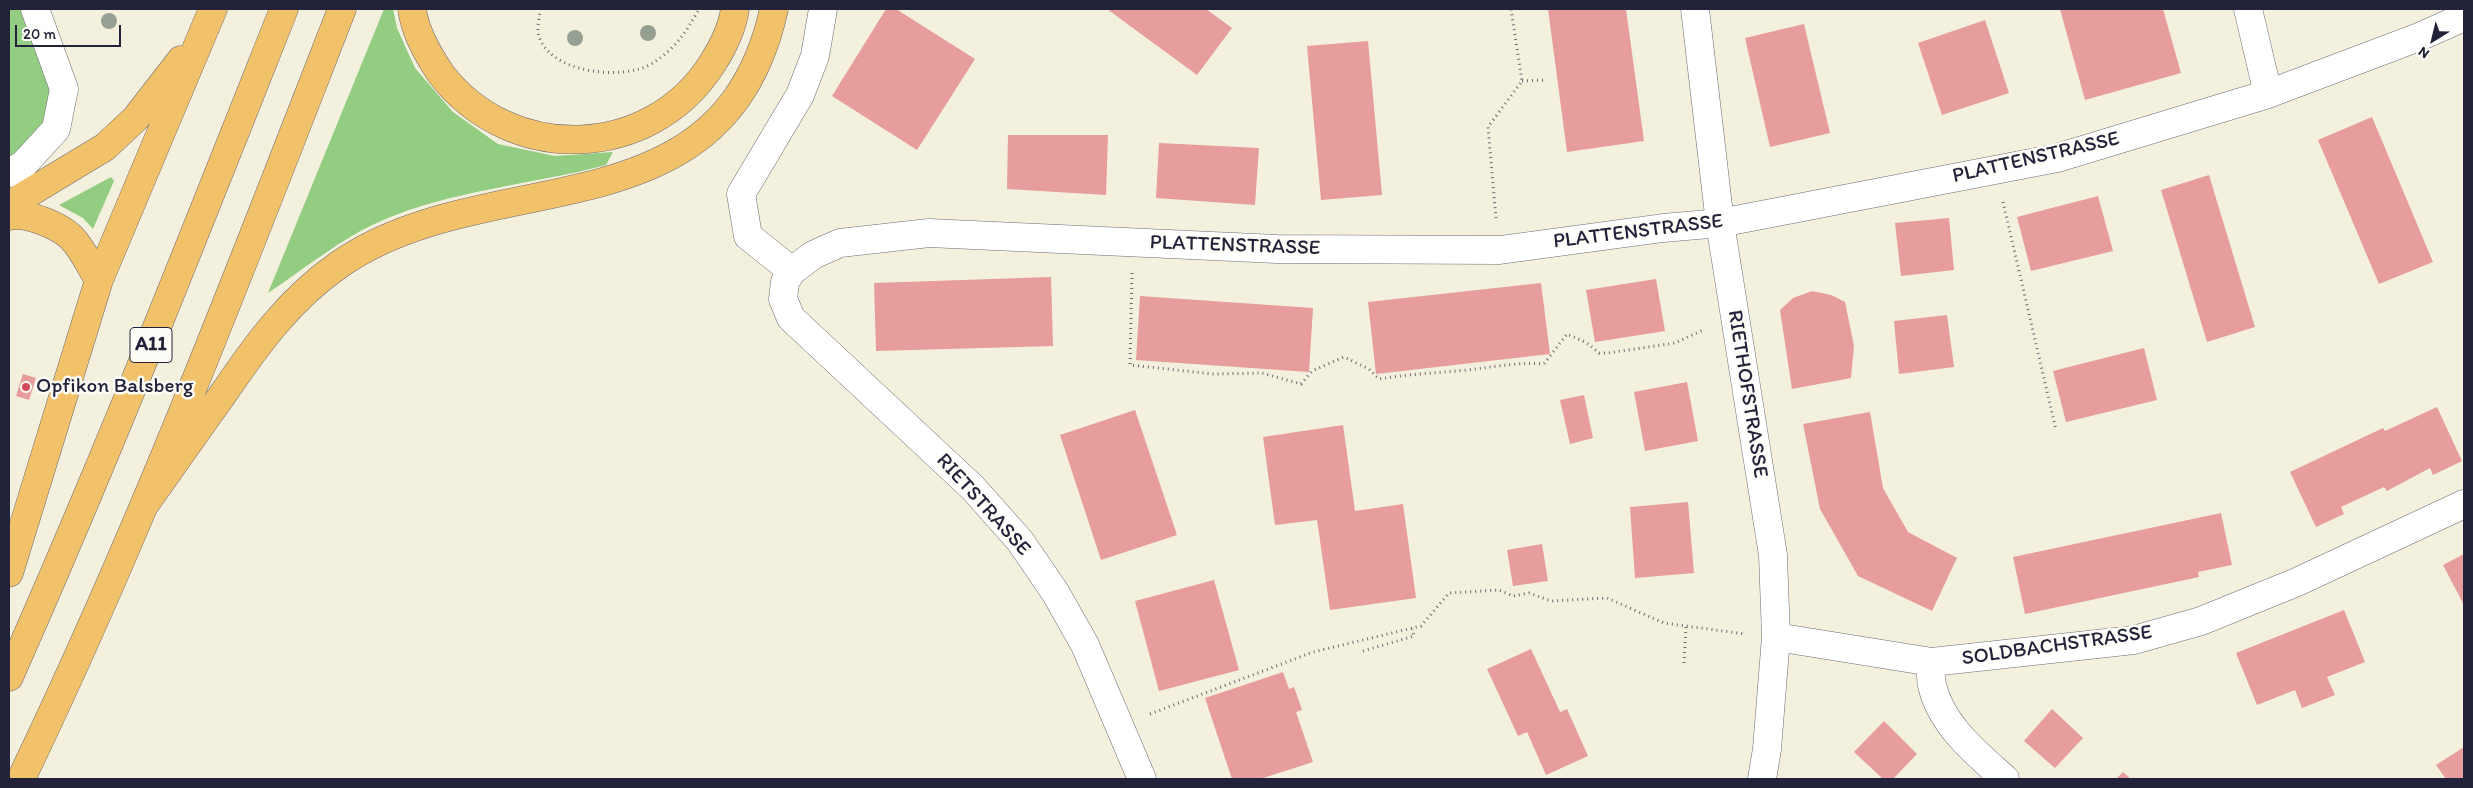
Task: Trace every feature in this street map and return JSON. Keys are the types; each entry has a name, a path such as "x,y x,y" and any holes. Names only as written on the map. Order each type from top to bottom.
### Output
{"highway":[{"name":"A11","path":"9,677 58,566 162,318 284,9"},
{"name":"A11","path":"21,779 51,717 145,504 342,9"},
{"path":"412,9 418,30 434,64 450,85 468,102 510,128 531,135 572,140 610,136 629,131 660,116 676,105 693,91 718,55 736,9"},
{"path":"145,504 259,343 293,303 322,278 360,252 410,230 465,213 601,184 640,171 670,156 696,140 719,119 736,99 755,68 768,38 774,9"},
{"path":"9,205 105,147 136,118 210,18"},
{"path":"9,573 98,280 210,18"},
{"path":"9,216 18,214 45,221 75,241 98,280"}],"street":[{"path":"9,173 24,165 56,129 64,89 36,9"},
{"path":"792,271 748,236 741,194 800,95 815,56 823,9"},
{"name":"RIETHOFSTRASSE","path":"1695,9 1720,223 1772,555 1763,636 1767,749 1762,779"},
{"path":"2248,9 2268,94"},
{"name":"PLATTENSTRASSE","path":"792,271 813,255 840,243 929,233 1277,249 1500,250 1663,228 1720,223 2057,158 2268,94 2419,37 2464,17"},
{"name":"RIETSTRASSE","path":"792,271 785,282 783,299 791,318 974,488 1020,542 1056,592 1085,645 1142,779"},
{"name":"SOLDBACHSTRASSE","path":"1763,636 1932,662 2134,640 2202,621 2297,582 2464,504"},
{"path":"1932,662 1931,684 1943,715 1969,747 2004,779"}],"path":[{"path":"540,9 538,32 549,52 574,67 598,73 626,71 651,64 681,40 699,9"},
{"path":"1500,250 1488,127 1522,81 1511,9"},
{"path":"1522,81 1545,80"},
{"path":"1996,169 2056,430"},
{"path":"1132,242 1130,365 1213,374 1262,373 1301,384 1312,371 1344,357 1369,369 1379,379 1412,373 1468,370 1520,362 1544,364 1567,334 1587,342 1599,353 1608,353 1675,343 1712,325"},
{"path":"1119,725 1313,652 1421,626 1449,593 1499,590 1513,596 1529,593 1551,601 1607,598 1664,623 1763,636"},
{"path":"1684,663 1686,626"},
{"path":"1363,651 1414,636 1412,629"}],"green space":[{"path":"9,9 23,9 54,82 49,118 29,145 9,158"},
{"path":"384,9 393,9 397,28 415,68 453,112 498,144 555,156 613,152 606,165 464,195 436,202 381,221 352,236 268,293"},
{"path":"111,177 114,181 93,229 83,218 59,205"}],"building":[{"path":"886,9 896,9 975,59 917,150 832,96"},
{"path":"1107,9 1206,9 1232,28 1197,75"},
{"path":"1548,9 1626,9 1644,141 1567,152"},
{"path":"2060,9 2163,9 2181,73 2085,100"},
{"path":"1985,20 2009,93 1942,115 1918,43"},
{"path":"1804,24 1830,133 1770,147 1745,38"},
{"path":"1368,41 1382,195 1321,200 1307,46"},
{"path":"2372,117 2433,262 2379,284 2318,140"},
{"path":"1008,135 1108,135 1106,195 1007,189"},
{"path":"1159,143 1259,148 1255,205 1156,198"},
{"path":"2209,175 2255,327 2207,342 2161,190"},
{"path":"2098,196 2113,251 2031,271 2017,217"},
{"path":"1949,218 1954,270 1901,276 1895,223"},
{"path":"1051,277 1053,346 876,351 874,283"},
{"path":"1656,279 1665,331 1595,342 1586,290"},
{"path":"1541,283 1550,354 1376,374 1368,302"},
{"path":"1812,291 1831,295 1845,302 1854,346 1851,378 1792,389 1780,310 1793,298"},
{"path":"1140,296 1313,308 1309,372 1136,360"},
{"path":"1947,315 1954,367 1899,374 1894,321"},
{"path":"2144,348 2157,400 2066,422 2053,371"},
{"name":"Opfikon Balsberg","path":"23,374 36,378 29,400 16,396"},
{"path":"1687,382 1698,441 1645,451 1634,392"},
{"path":"1584,395 1593,438 1570,444 1560,400"},
{"path":"2437,407 2462,461 2433,475 2430,468 2387,491 2384,487 2341,507 2344,514 2316,527 2290,472 2383,428 2385,431"},
{"path":"1135,410 1177,535 1101,560 1060,435"},
{"path":"1870,412 1883,488 1908,532 1957,558 1932,611 1858,576 1820,509 1803,424"},
{"path":"1343,425 1355,511 1403,504 1416,598 1330,610 1317,520 1275,525 1263,437"},
{"path":"1688,502 1694,573 1635,578 1630,507"},
{"path":"2221,513 2232,565 2198,572 2199,577 2025,614 2013,557"},
{"path":"1542,544 1548,581 1513,586 1507,550"},
{"path":"2464,554 2464,605 2443,565"},
{"path":"1214,580 1239,670 1159,691 1135,601"},
{"path":"2344,610 2365,662 2327,677 2335,695 2302,708 2295,690 2257,705 2236,653"},
{"path":"1531,649 1560,712 1567,709 1588,756 1546,775 1527,732 1518,736 1487,669"},
{"path":"1283,672 1289,689 1294,687 1302,710 1296,712 1313,762 1260,779 1232,779 1205,698"},
{"path":"2052,709 2083,738 2055,768 2024,741"},
{"path":"1884,721 1917,754 1893,779 1883,779 1854,752"},
{"path":"2464,747 2464,779 2446,779 2436,765"},
{"path":"2123,772 2131,779 2116,779"}],"place":[{"name":"Opfikon Balsberg","path":"26,387"}]}
